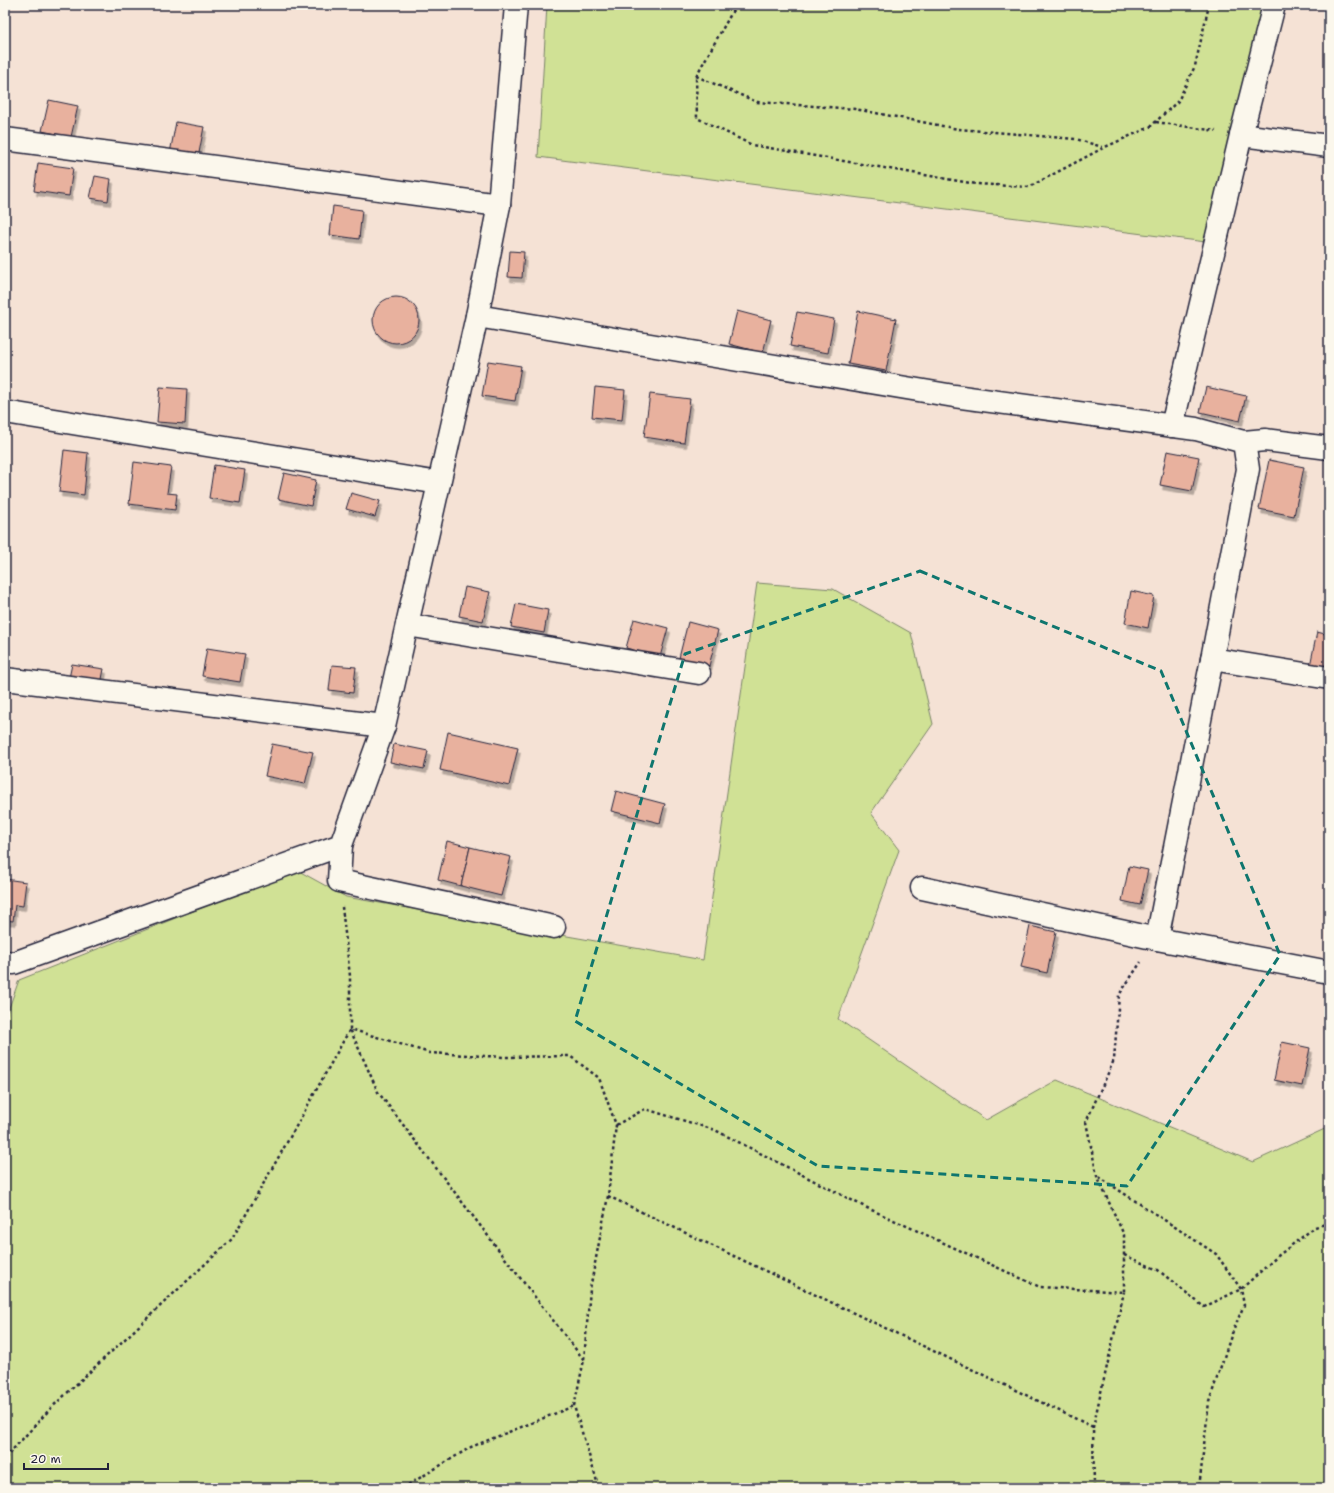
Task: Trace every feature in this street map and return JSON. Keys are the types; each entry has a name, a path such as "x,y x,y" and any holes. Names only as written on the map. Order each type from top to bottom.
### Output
{"street":[{"path":"516,5 499,205 477,316 384,726 341,845 339,882 554,927"},
{"path":"1172,426 1241,135 1274,5"},
{"path":"1241,135 1329,146"},
{"path":"5,139 499,205"},
{"path":"477,316 954,396 1196,429 1244,442 1265,440 1329,448"},
{"path":"5,412 439,483"},
{"path":"1157,939 1248,469 1244,442"},
{"path":"407,625 699,673"},
{"path":"1212,659 1329,678"},
{"path":"5,679 384,726"},
{"path":"5,962 14,963 341,845"},
{"path":"922,888 1157,939 1329,972"}],"path":[{"path":"736,5 696,76 697,118 752,145 976,184 1029,187 1103,148 1150,127 1178,101 1195,66 1209,5"},
{"path":"696,76 758,102 855,109 958,129 1076,139 1103,148"},
{"path":"1156,122 1241,135"},
{"path":"339,882 350,976 350,1029 378,1092 584,1360"},
{"path":"1094,1488 1093,1427 1124,1292 1124,1235 1097,1176 1086,1122 1114,1060 1119,996 1157,939"},
{"path":"350,1029 430,1053 504,1057 570,1056 599,1078 616,1125 608,1196 590,1289 584,1360 574,1406 599,1488"},
{"path":"5,1458 50,1409 232,1238 298,1124 350,1029"},
{"path":"616,1125 645,1109 715,1130 865,1207 1040,1287 1124,1292"},
{"path":"1097,1176 1216,1254 1241,1289 1244,1305 1231,1336 1209,1402 1199,1488"},
{"path":"608,1196 1093,1427"},
{"path":"1124,1255 1158,1270 1204,1307 1241,1289 1279,1255 1315,1227 1329,1222"},
{"path":"403,1488 471,1447 574,1406"}],"highlighted area":[{"path":"920,571 1161,671 1280,955 1127,1186 818,1166 575,1021 685,654"}],"green space":[{"path":"547,5 1267,5 1206,242 538,157"},
{"path":"757,583 833,589 911,633 933,724 871,813 899,850 838,1019 986,1120 1057,1080 1253,1162 1329,1127 1329,1488 5,1488 5,1019 19,980 297,870 346,897 703,960"}],"building":[{"path":"49,100 78,106 71,137 42,131"},
{"path":"176,122 204,127 198,158 170,153"},
{"path":"38,163 73,168 69,196 34,191"},
{"path":"95,176 111,179 108,201 90,198"},
{"path":"333,206 362,210 359,239 330,235"},
{"path":"510,251 524,252 522,278 508,277"},
{"path":"391,297 401,297 409,301 415,307 419,315 419,325 415,333 409,339 401,343 391,343 383,339 377,333 373,325 373,315 377,307 383,301"},
{"path":"737,311 771,320 763,353 729,344"},
{"path":"858,311 896,319 886,371 848,364"},
{"path":"797,312 834,319 828,353 790,346"},
{"path":"488,361 521,366 515,401 482,396"},
{"path":"160,387 187,389 185,424 157,422"},
{"path":"595,387 625,390 622,420 592,417"},
{"path":"1206,387 1246,396 1240,421 1200,412"},
{"path":"650,394 690,399 684,443 644,437"},
{"path":"64,450 88,453 84,495 59,492"},
{"path":"1167,451 1199,457 1192,491 1160,485"},
{"path":"1269,460 1304,467 1294,516 1259,509"},
{"path":"134,462 171,467 167,493 177,494 175,510 129,504"},
{"path":"214,465 245,470 240,503 209,498"},
{"path":"284,473 316,480 311,506 278,499"},
{"path":"351,493 380,501 375,517 346,509"},
{"path":"465,587 490,592 483,621 459,616"},
{"path":"1131,591 1154,596 1148,628 1125,623"},
{"path":"516,604 548,610 544,633 511,627"},
{"path":"634,619 668,628 660,657 626,648"},
{"path":"688,622 718,630 709,666 679,658"},
{"path":"1317,632 1329,635 1329,670 1310,666"},
{"path":"207,648 245,654 240,682 202,676"},
{"path":"72,664 104,669 100,689 68,683"},
{"path":"332,665 356,667 353,693 329,690"},
{"path":"448,732 518,748 509,786 440,770"},
{"path":"272,744 313,752 305,784 265,776"},
{"path":"394,744 428,751 424,769 390,762"},
{"path":"616,791 665,804 660,823 611,811"},
{"path":"447,841 470,847 461,886 438,880"},
{"path":"470,847 511,857 501,896 461,886"},
{"path":"1129,866 1148,870 1140,905 1122,901"},
{"path":"5,879 26,882 23,906 15,905 13,921 5,920"},
{"path":"1030,926 1056,932 1047,973 1021,967"},
{"path":"1282,1042 1310,1048 1302,1086 1274,1080"}]}
